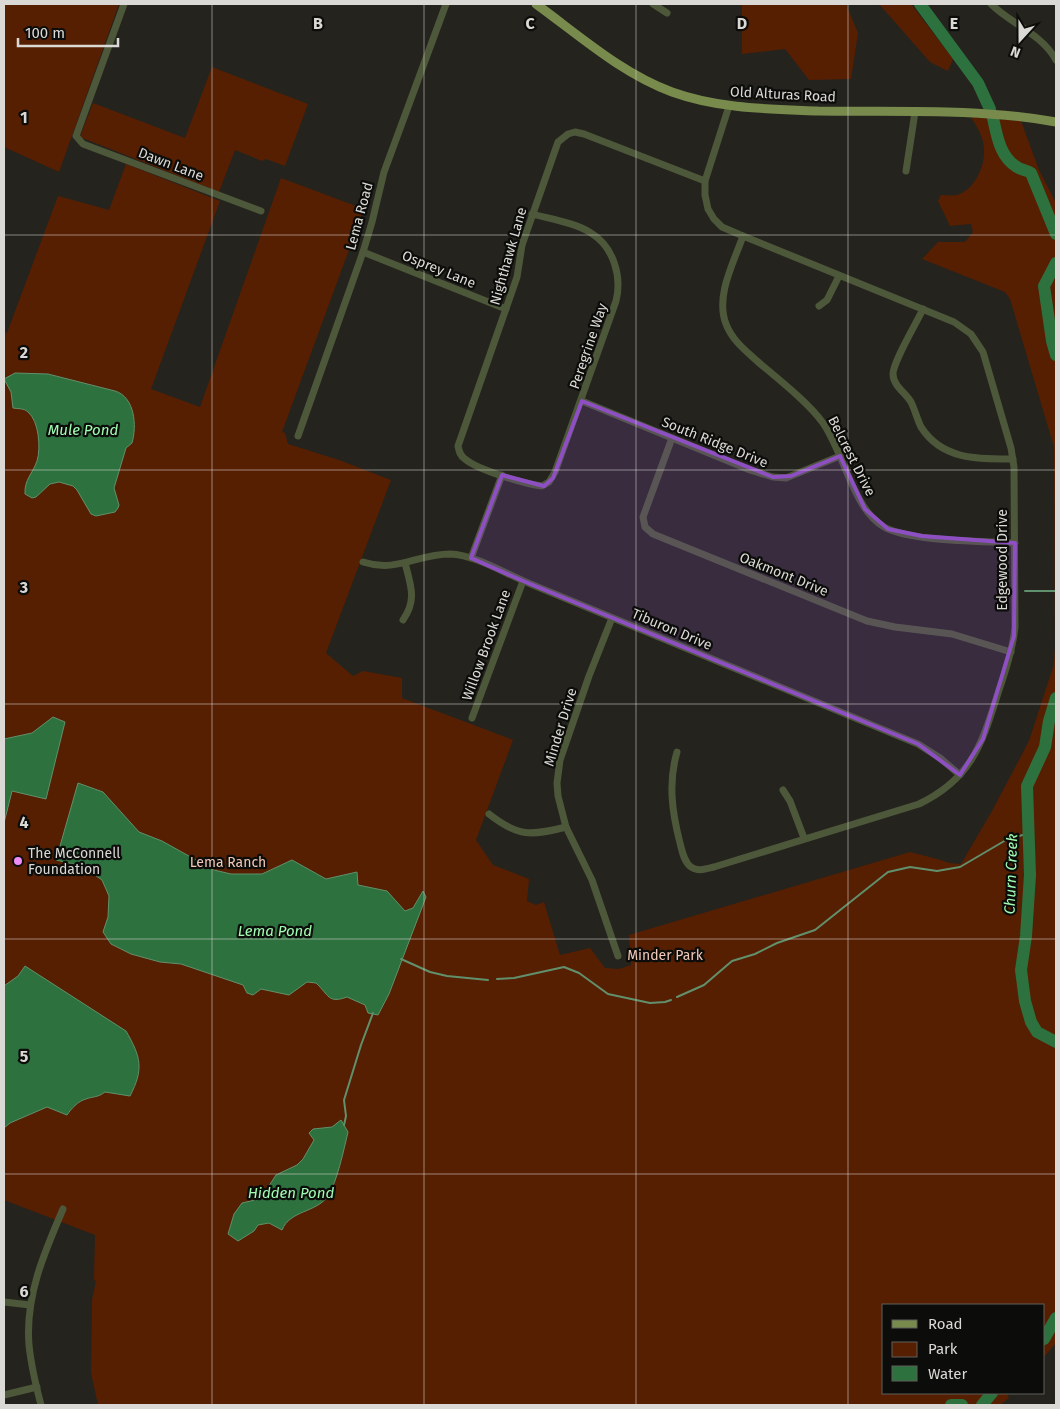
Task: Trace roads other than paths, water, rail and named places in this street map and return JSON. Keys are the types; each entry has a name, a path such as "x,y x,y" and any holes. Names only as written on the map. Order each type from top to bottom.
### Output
{"main road":[{"name":"Old Alturas Road","path":"536,4 608,58 632,73 673,92 729,106 778,110 970,113 1021,116 1056,122"}],"street":[{"name":"Dawn Lane","path":"124,4 76,136 80,143 261,211"},
{"name":"Lema Road","path":"298,436 363,252 384,172 446,4"},
{"path":"653,4 667,13"},
{"path":"991,4 1041,42 1050,50 1056,60"},
{"name":"Edgewood Drive","path":"677,752 672,777 672,806 684,856 692,867 698,870 714,867 919,804 938,794 960,776 971,762 983,739 1011,652 1015,627 1013,459 993,385 980,346 971,334 961,326 722,227 711,215 705,200 705,181 729,106"},
{"path":"906,171 914,112"},
{"name":"Nighthawk Lane","path":"502,475 466,460 460,454 458,446 517,277 522,245 558,142 564,135 572,132 584,134 705,181"},
{"name":"Peregrine Way","path":"502,475 539,485 546,485 549,482 555,472 582,401 619,291 618,274 611,256 604,245 592,233 532,214"},
{"name":"Belcrest Drive","path":"743,236 725,290 723,311 726,323 737,342 818,417 827,428 865,509 874,520 898,533 1015,544"},
{"name":"Osprey Lane","path":"363,252 506,309"},
{"path":"819,306 827,300 839,276"},
{"path":"923,309 896,362 893,373 895,382 910,401 922,428 937,445 968,458 1013,459"},
{"name":"South Ridge Drive","path":"582,401 750,470 773,477 791,476 840,456"},
{"name":"Oakmont Drive","path":"672,438 643,517 645,527 653,534 867,621 895,627 952,634 1011,652"},
{"path":"471,558 502,475"},
{"name":"Tiburon Drive","path":"363,562 386,566 444,555 471,558 918,744 940,758 960,776"},
{"path":"403,620 410,609 412,599 405,563"},
{"name":"Willow Brook Lane","path":"472,718 523,581"},
{"name":"Minder Drive","path":"612,618 589,676 560,760 557,783 558,796 566,827 592,880 618,956"},
{"path":"783,790 790,801 804,838"},
{"path":"489,814 504,826 517,832 539,833 566,827"},
{"path":"42,1405 29,1348 30,1306 39,1270 63,1209"},
{"path":"4,1302 30,1306"},
{"path":"4,1395 37,1386"}],"water":[{"name":"Mule Pond","path":"15,373 48,374 115,391 127,399 133,413 134,436 132,443 126,448 114,488 119,505 115,512 96,516 91,514 73,486 59,482 50,484 36,497 32,498 25,494 27,481 37,461 39,442 37,428 32,416 25,410 13,408 11,392 4,379"},
{"path":"53,717 65,722 46,799 12,791 4,823 4,739 32,733"},
{"name":"Lema Pond","path":"78,783 103,792 139,832 162,841 214,870 231,874 262,874 292,860 326,879 357,872 358,885 387,891 405,911 413,908 423,891 426,897 389,994 378,1015 368,1013 365,1005 347,997 332,999 316,983 307,982 289,995 261,989 253,995 247,993 243,985 181,964 160,962 131,954 111,944 103,932 108,917 109,896 102,880 82,866 56,860"},
{"path":"25,966 126,1031 135,1048 139,1063 137,1078 130,1096 105,1092 80,1102 67,1115 47,1107 10,1123 4,1128 4,986 18,976"},
{"name":"Hidden Pond","path":"341,1120 348,1132 334,1182 323,1202 291,1219 282,1230 269,1223 258,1225 254,1231 238,1241 228,1234 234,1214 242,1203 255,1200 265,1192 276,1175 297,1165 303,1159 314,1140 309,1133 313,1129 332,1127"}],"waterway":[{"name":"Churn Creek","path":"920,4 978,83 990,109"},
{"name":"Churn Creek","path":"993,118 1003,152 1011,163 1031,173 1056,234"},
{"name":"Churn Creek","path":"1056,263 1044,286 1052,341 1056,355"},
{"path":"1025,591 1055,591"},
{"name":"Churn Creek","path":"1056,698 1049,721 1045,747 1027,786 1030,875 1026,936 1021,970 1025,1001 1031,1022 1037,1032 1056,1042"},
{"path":"677,997 704,985 732,961 815,930 888,872 910,867 937,871 960,867 1006,840 1029,833"},
{"path":"401,959 430,972 447,976 488,980"},
{"path":"497,979 514,978 564,967 579,973 608,994 650,1003 671,1000"},
{"path":"344,1125 346,1116 344,1100 373,1013"},
{"name":"Churn Creek","path":"1045,1337 1056,1318"},
{"name":"Churn Creek","path":"982,1405 991,1394"},
{"name":"Churn Creek","path":"951,1405 962,1405"}],"place":[{"name":"The McConnell Foundation","path":"18,861"}],"park label":[{"name":"Lema Ranch","path":"228,862"},
{"name":"Minder Park","path":"665,955"}]}
